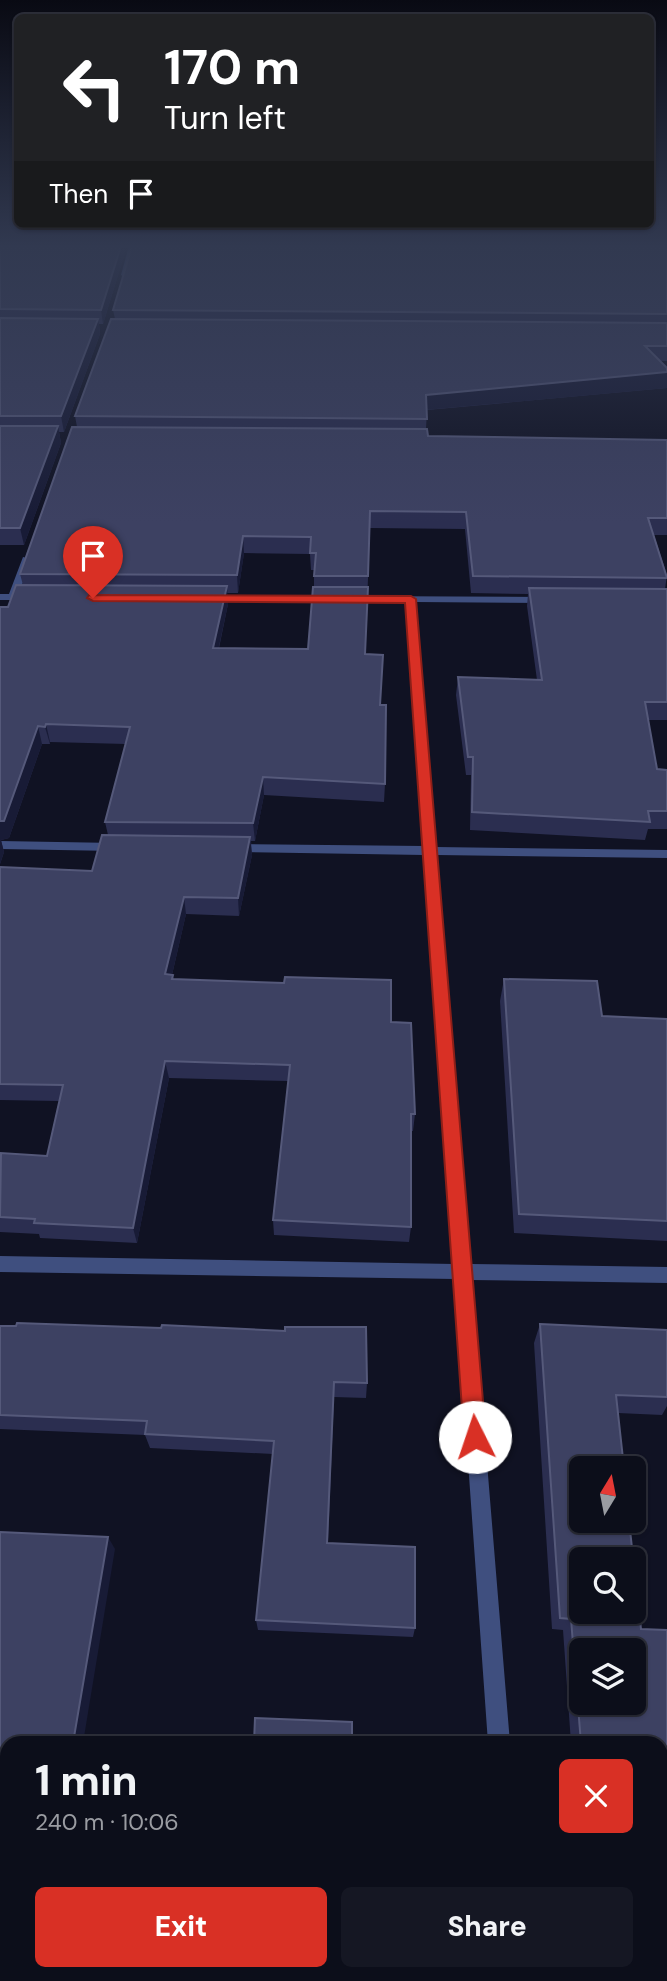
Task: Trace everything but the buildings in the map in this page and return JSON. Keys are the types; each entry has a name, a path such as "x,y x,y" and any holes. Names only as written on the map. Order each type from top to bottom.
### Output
{"street":[{"path":"13,597 30,548"},
{"path":"0,597 40,597"},
{"path":"205,598 559,600"},
{"path":"411,599 498,1736"},
{"path":"0,845 125,847"},
{"path":"222,848 667,854"},
{"path":"0,1264 667,1275"}],"route":[{"path":"93,598 411,599 475,1437"}]}
